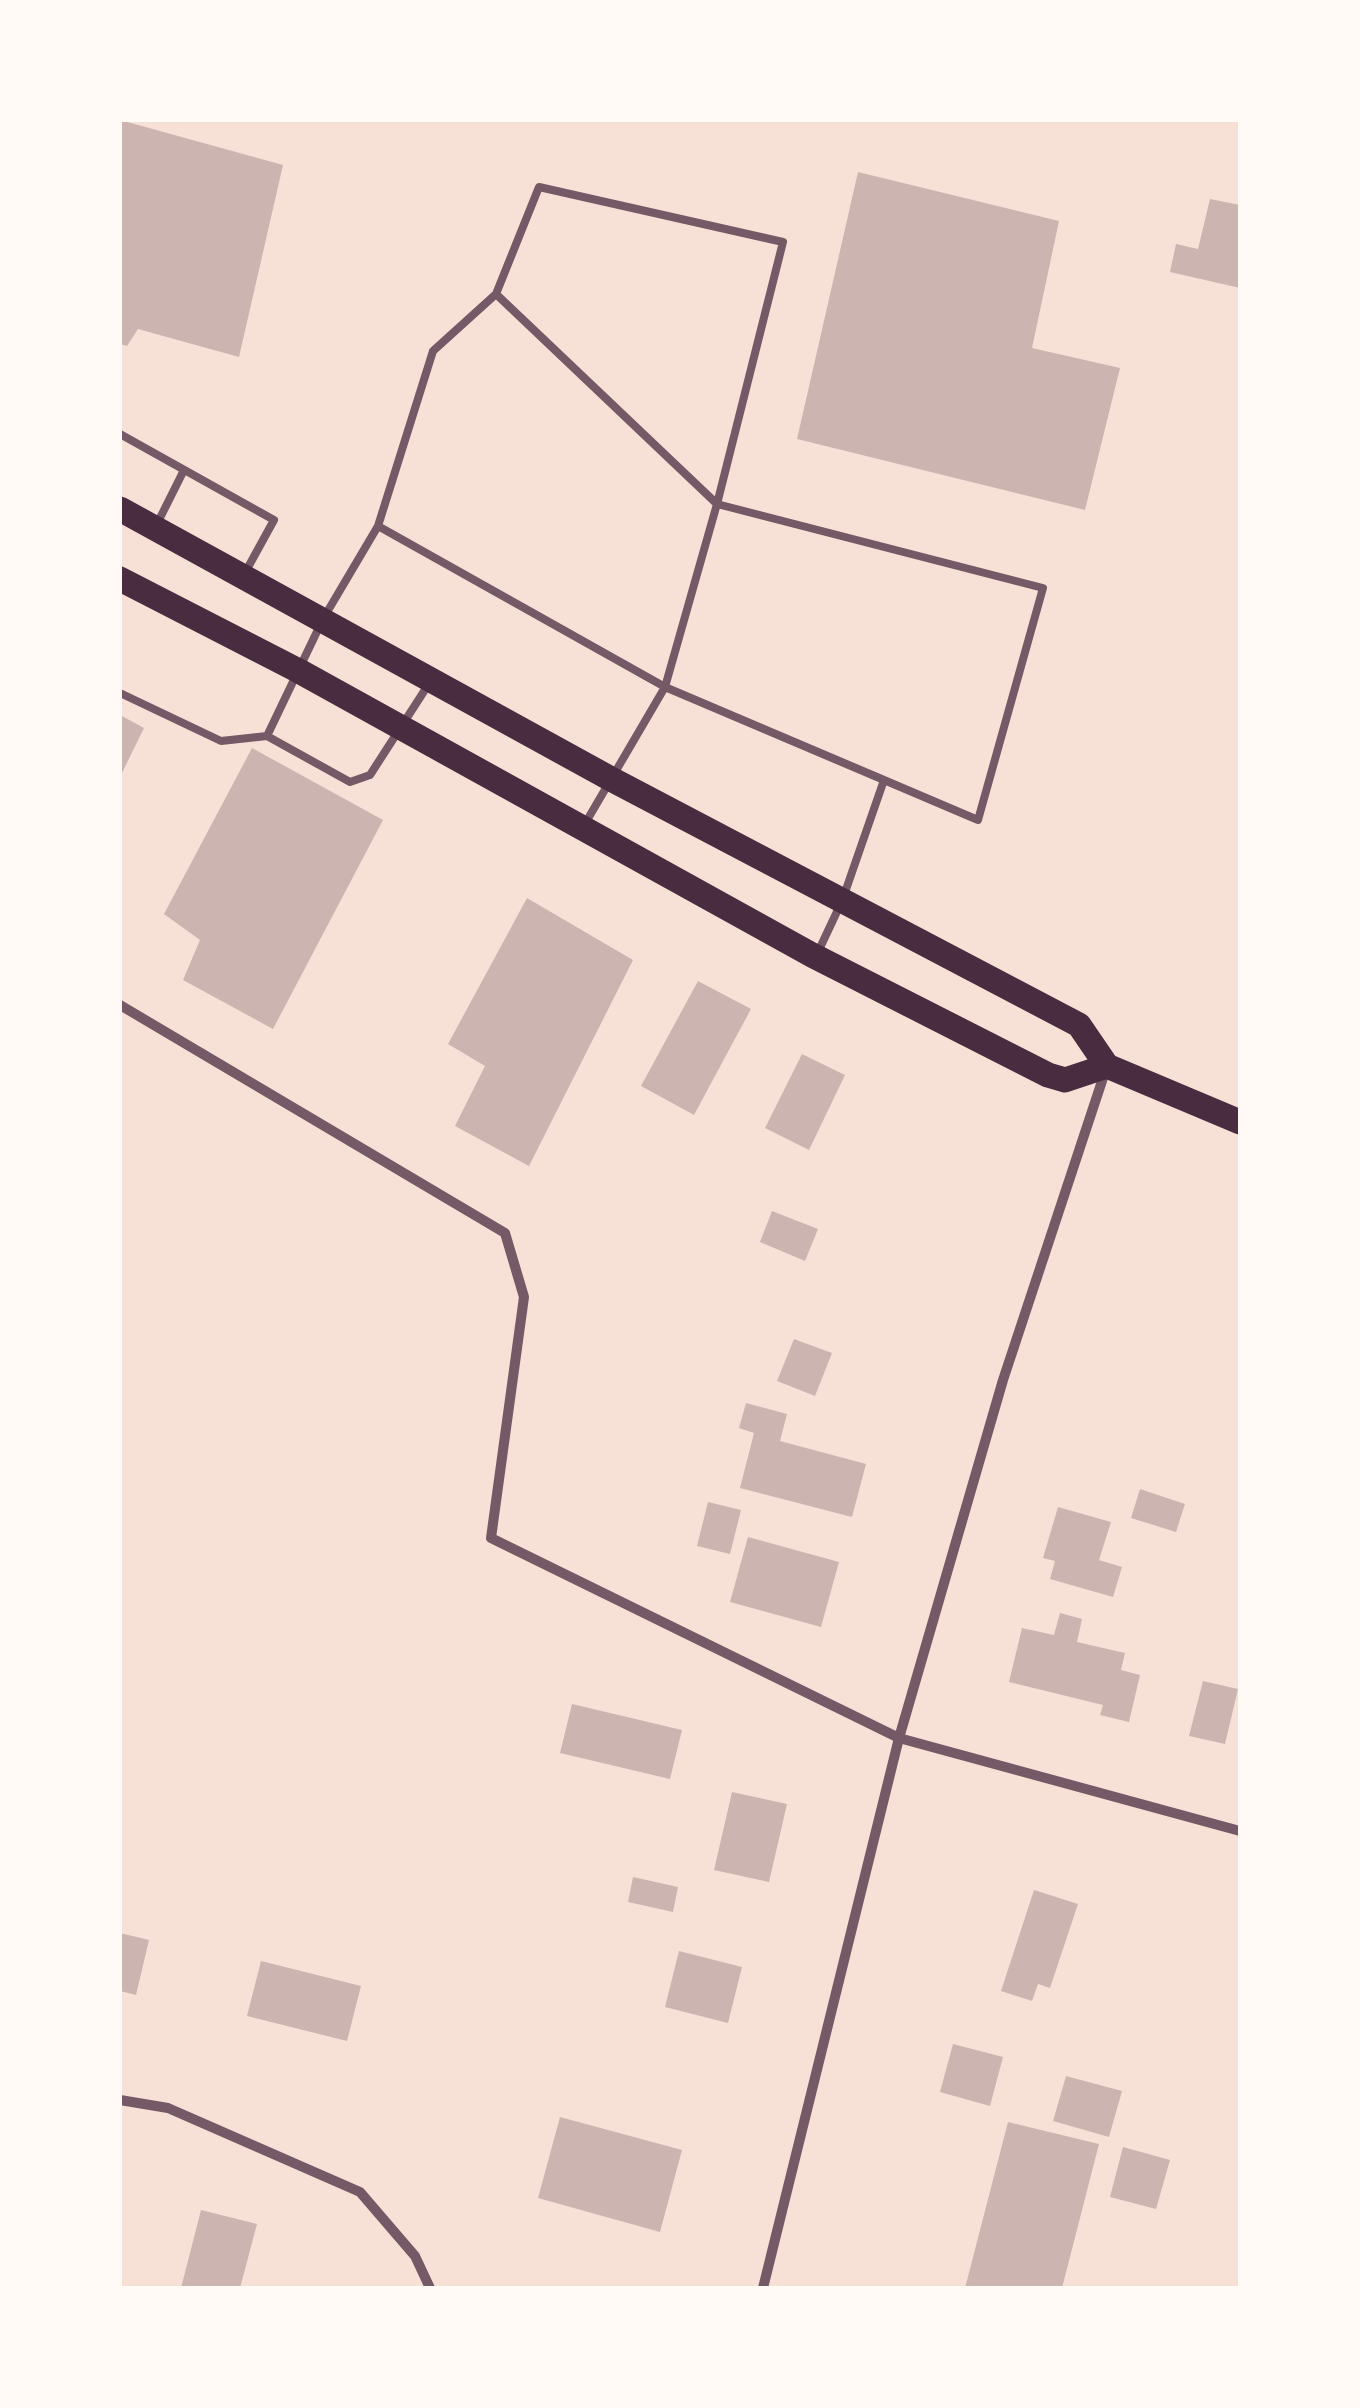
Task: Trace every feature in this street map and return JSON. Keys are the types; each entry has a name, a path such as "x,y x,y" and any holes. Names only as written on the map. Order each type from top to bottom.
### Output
{"main road":[{"path":"120,509 611,779 1079,1025 1107,1066 1240,1122"},
{"path":"120,580 299,671 816,956 1048,1075 1065,1080 1107,1066"}],"street":[{"path":"120,1005 505,1233 524,1297 491,1538 899,1738 1240,1831"},
{"path":"763,2288 899,1738 1003,1380 1107,1066"},
{"path":"120,2100 168,2108 360,2192 414,2256 430,2288"}],"lane":[{"path":"266,736 324,619 378,526 433,351 496,294 539,187 783,242 717,504 665,687 582,828"},
{"path":"378,526 665,687 978,820 1043,588 717,504 496,294"},
{"path":"120,434 274,520 244,575"},
{"path":"156,528 184,470"},
{"path":"120,692 221,740 266,736 350,782 370,775 432,679"},
{"path":"816,956 842,901 884,780"}],"building":[{"path":"120,120 283,165 239,357 138,329 127,346 120,344"},
{"path":"858,172 1059,221 1032,348 1120,368 1085,510 797,439"},
{"path":"1210,199 1240,205 1240,288 1170,272 1176,244 1198,249"},
{"path":"120,715 144,728 120,777"},
{"path":"252,748 383,820 273,1029 183,980 200,940 164,914"},
{"path":"527,898 633,960 529,1166 455,1126 485,1066 448,1044"},
{"path":"698,981 751,1009 694,1115 641,1086"},
{"path":"802,1054 845,1075 809,1150 765,1128"},
{"path":"772,1211 818,1229 805,1261 760,1242"},
{"path":"794,1339 832,1353 815,1396 777,1381"},
{"path":"746,1403 787,1414 780,1441 866,1464 852,1517 740,1488 754,1433 739,1428"},
{"path":"1140,1489 1185,1504 1176,1532 1131,1518"},
{"path":"708,1502 741,1510 730,1554 697,1546"},
{"path":"1058,1507 1111,1522 1099,1560 1122,1567 1113,1597 1050,1579 1055,1561 1043,1558"},
{"path":"748,1537 839,1562 821,1627 730,1602"},
{"path":"1060,1613 1082,1619 1077,1642 1125,1653 1121,1670 1140,1675 1129,1722 1100,1715 1103,1705 1009,1682 1022,1628 1054,1635"},
{"path":"1203,1681 1238,1689 1225,1744 1189,1736"},
{"path":"572,1704 682,1730 670,1779 560,1753"},
{"path":"732,1792 787,1804 769,1882 714,1870"},
{"path":"633,1877 678,1887 673,1912 628,1902"},
{"path":"1034,1890 1078,1904 1050,1988 1038,1984 1032,2001 1001,1991"},
{"path":"120,1933 149,1940 136,1995 120,1991"},
{"path":"679,1951 742,1967 728,2023 665,2007"},
{"path":"261,1961 361,1986 347,2041 247,2016"},
{"path":"953,2044 1003,2057 990,2106 940,2092"},
{"path":"1066,2076 1122,2091 1109,2137 1053,2121"},
{"path":"560,2117 682,2150 660,2232 538,2198"},
{"path":"1008,2122 1099,2144 1062,2288 965,2288"},
{"path":"1123,2147 1170,2160 1156,2209 1110,2197"},
{"path":"201,2210 257,2224 240,2288 181,2288"}]}
